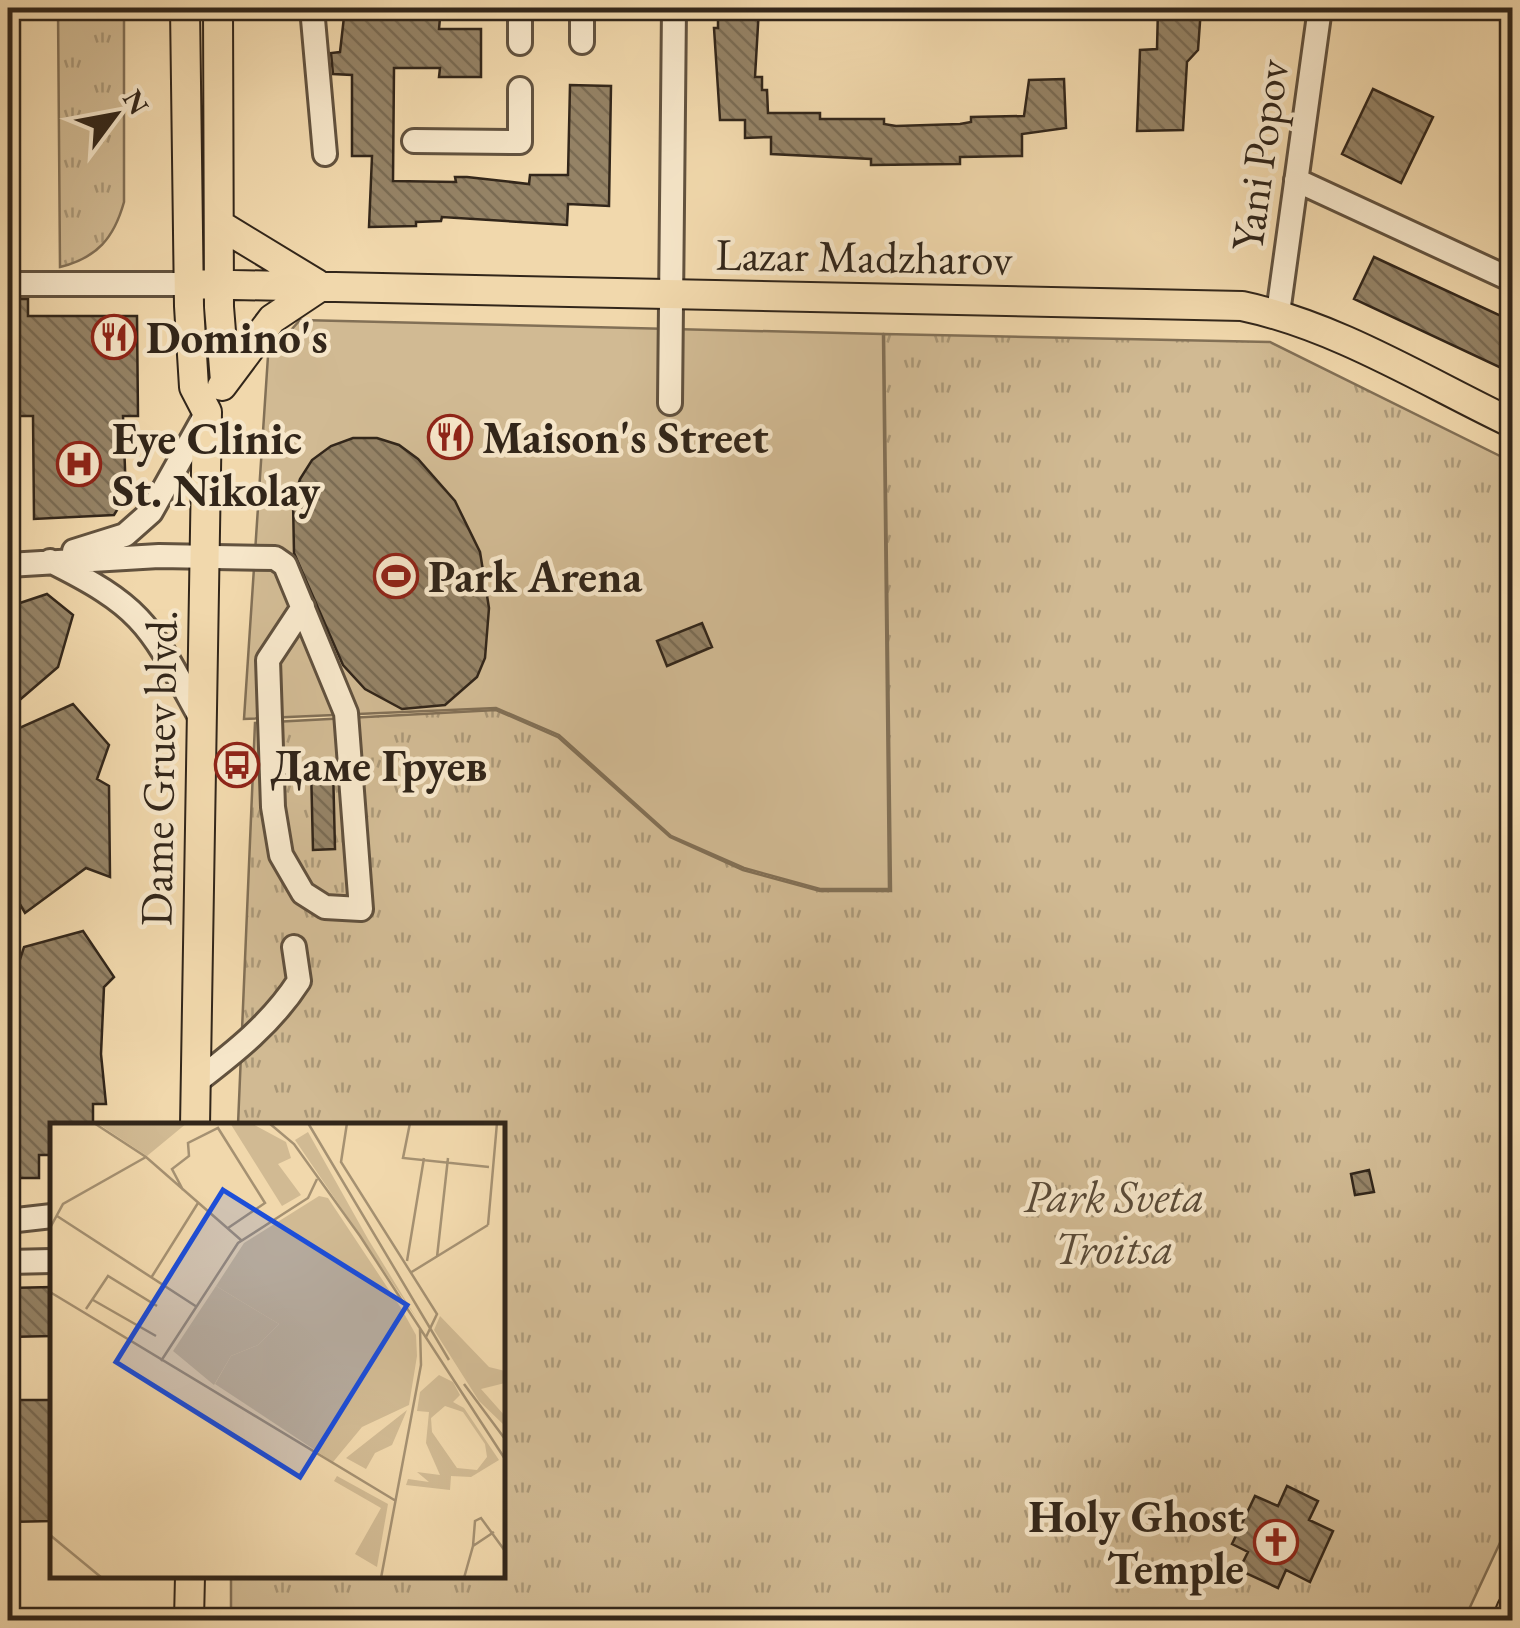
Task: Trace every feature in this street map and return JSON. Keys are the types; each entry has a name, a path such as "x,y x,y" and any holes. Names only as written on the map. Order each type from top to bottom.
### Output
{"main road":[{"name":"Dame Gruev blvd.","path":"185,8 194,387 207,412 195,1123"},
{"path":"218,8 220,286 225,382"},
{"path":"220,225 322,286"},
{"name":"Lazar Madzharov","path":"189,284 1204,303 1278,313 1512,423"},
{"name":"Dame Gruev blvd.","path":"207,412 272,319 322,286"},
{"path":"189,1620 190,1578"},
{"path":"1506,1620 1512,1608"}],"street":[{"path":"312,8 325,154"},
{"path":"520,8 520,42"},
{"path":"582,8 582,42"},
{"path":"670,403 674,8"},
{"name":"Yani Popov","path":"1278,313 1320,8"},
{"path":"414,141 520,142 520,89"},
{"path":"1296,180 1512,280"},
{"path":"8,284 189,284"},
{"path":"47,559 125,534 142,522 162,496 207,412"},
{"path":"8,565 47,559 204,556 274,558 285,565 303,607 346,713 362,909 325,907 303,893 281,855 273,807 268,660 303,607"},
{"path":"47,559 106,589 140,615 200,716"},
{"path":"196,1082 256,1035 283,1006 298,981 294,948"},
{"path":"8,1221 38,1222 50,1217"},
{"path":"8,1262 50,1261"}],"green space":[{"path":"58,8 124,8 124,202 102,245 84,258 60,267"},
{"path":"300,320 883,334 889,889 820,889 744,868 671,836 559,735 496,708 244,719 268,356"},
{"name":"Park Sveta Troitsa","path":"884,334 1270,342 1512,462 1512,1517 1464,1620 231,1620 231,1578 505,1578 505,1123 238,1123 255,723 496,710 558,737 670,837 743,870 820,891 891,891"}],"building":[{"path":"345,8 381,8 381,18 440,18 439,29 481,29 481,77 439,77 440,68 394,68 393,181 456,182 455,177 467,177 529,184 530,175 568,175 570,85 611,86 609,206 568,204 567,225 442,217 441,221 416,222 416,226 369,227 372,156 352,156 352,75 333,74 331,53 340,52"},
{"path":"725,8 759,8 755,77 762,77 762,90 767,90 768,113 820,113 820,119 884,119 884,124 896,126 960,124 971,122 971,117 1024,116 1029,80 1064,79 1066,128 1022,134 1022,156 960,157 960,164 871,165 871,159 771,154 771,137 745,138 745,120 720,120 714,28 718,28 718,15 725,15"},
{"path":"1158,8 1201,8 1198,50 1187,62 1183,130 1137,131 1140,50 1157,49"},
{"path":"1373,89 1433,117 1401,183 1342,154"},
{"path":"1374,257 1512,321 1512,373 1354,299"},
{"path":"8,299 28,299 28,316 137,316 138,416 123,416 126,495 114,515 34,519 33,416 8,416"},
{"path":"353,438 377,438 399,445 418,459 455,501 480,552 489,608 485,658 477,677 445,705 402,709 365,689 343,665 294,553 293,501 300,479 312,460 331,446"},
{"path":"47,594 73,615 58,667 8,710 8,607"},
{"path":"702,623 712,647 667,666 657,641"},
{"path":"73,704 109,745 97,779 109,786 110,877 86,868 25,913 14,894 8,894 8,733"},
{"path":"311,767 333,767 335,849 313,850"},
{"path":"83,931 114,977 104,987 101,1054 106,1104 93,1104 93,1123 50,1123 50,1155 39,1155 39,1178 8,1178 8,984 12,984 24,947"},
{"path":"1369,1170 1374,1192 1355,1195 1351,1174"},
{"path":"50,1287 50,1336 8,1337 8,1288"},
{"path":"8,1400 50,1400 50,1521 8,1522"},
{"path":"1287,1486 1318,1501 1309,1520 1333,1531 1310,1582 1286,1570 1278,1588 1239,1570 1248,1552 1232,1544 1255,1496 1278,1506"}],"place":[{"name":"Domino's","path":"114,337"},
{"name":"Maison's Street","path":"450,437"},
{"name":"Eye Clinic St. Nikolay","path":"79,464"},
{"name":"Park Arena","path":"396,576"},
{"name":"Даме Груев","path":"237,765"},
{"name":"Holy Ghost Temple","path":"1276,1542"}]}
